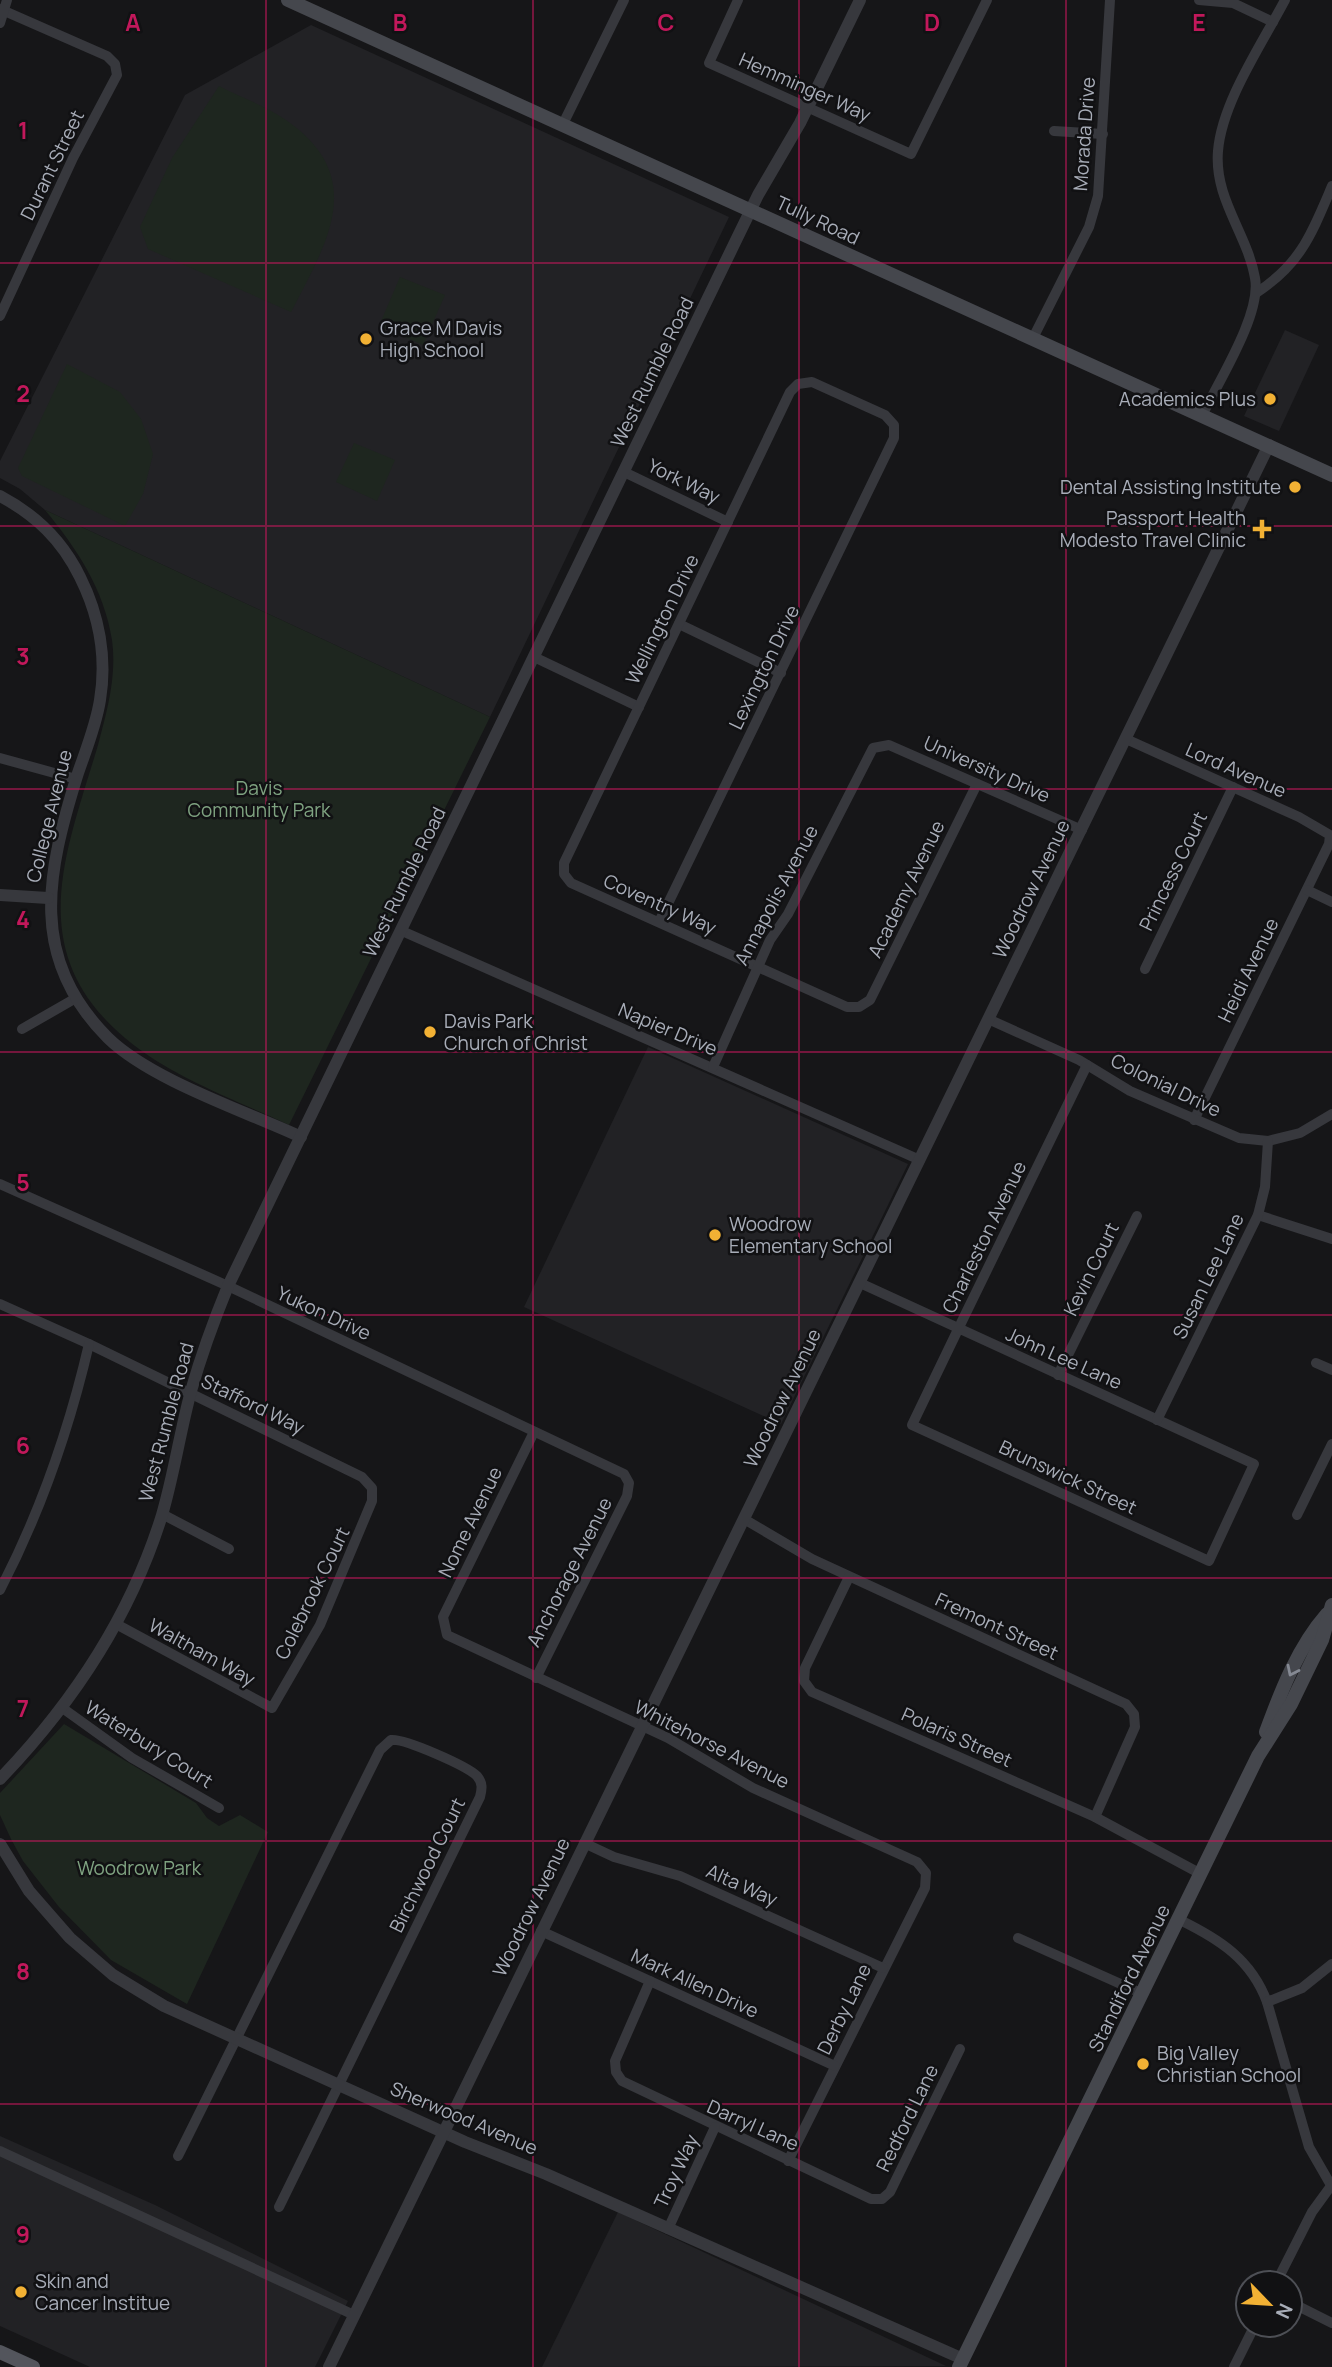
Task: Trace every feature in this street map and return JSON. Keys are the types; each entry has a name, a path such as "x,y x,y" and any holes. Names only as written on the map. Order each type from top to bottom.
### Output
{"main road":[{"name":"Tully Road","path":"288,0 1332,475"},
{"name":"Standiford Avenue","path":"961,2363 1258,1756 1291,1704 1307,1672 1322,1640 1330,1610"},
{"path":"0,2352 33,2367"}],"street":[{"path":"0,23 7,0"},
{"path":"562,125 624,0"},
{"name":"Hemminger Way","path":"738,0 709,63 911,153 987,0"},
{"name":"West Rumble Road","path":"0,1779 61,1707 116,1624 146,1562 162,1514 190,1393 229,1286 751,210 807,107 860,0"},
{"name":"Morada Drive","path":"1032,340 1095,211 1103,134 1111,0"},
{"path":"1199,0 1233,3 1273,22"},
{"path":"1202,416 1248,321 1256,293 1255,278 1245,245 1223,198 1218,152 1230,106 1284,0"},
{"name":"Durant Street","path":"0,316 73,158 115,81 117,67 107,56 2,10"},
{"path":"1055,131 1103,134"},
{"path":"1256,293 1277,279 1297,259 1332,186"},
{"name":"Wellington Drive","path":"564,874 564,863 790,392 801,383 812,382 885,415 894,425"},
{"name":"Lexington Drive","path":"659,922 894,438 894,425"},
{"name":"Woodrow Avenue","path":"329,2367 1269,446"},
{"name":"York Way","path":"624,472 728,522"},
{"name":"College Avenue","path":"0,496 51,530 77,570 98,623 102,664 100,702 55,856 48,898 56,945 76,998 107,1037 139,1062 301,1137"},
{"path":"679,624 781,673"},
{"path":"534,657 639,707"},
{"name":"Lord Avenue","path":"1126,739 1325,829 1330,835"},
{"name":"University Drive","path":"878,745 889,745 1082,831"},
{"name":"Annapolis Avenue","path":"713,1067 758,967 797,896 868,753 878,745"},
{"path":"0,758 76,779"},
{"name":"Academy Avenue","path":"861,1007 870,1000 977,784"},
{"name":"Princess Court","path":"1145,969 1233,787"},
{"name":"Heidi Avenue","path":"1194,1120 1329,844 1330,835"},
{"name":"Coventry Way","path":"564,874 571,883 846,1007 861,1007"},
{"path":"1307,890 1332,902"},
{"path":"0,895 48,898"},
{"name":"Napier Drive","path":"402,931 920,1160"},
{"path":"22,1029 76,998"},
{"name":"Colonial Drive","path":"988,1019 1087,1065 1113,1082 1239,1138 1268,1141 1300,1133 1332,1114"},
{"name":"Charleston Avenue","path":"912,1425 1087,1065"},
{"name":"Susan Lee Lane","path":"1157,1420 1258,1215 1265,1186 1268,1141"},
{"name":"Yukon Drive","path":"0,1184 229,1286 620,1471 628,1481"},
{"path":"1258,1215 1332,1239"},
{"name":"Kevin Court","path":"1058,1375 1137,1216"},
{"name":"John Lee Lane","path":"860,1283 1254,1464 1209,1561"},
{"name":"Stafford Way","path":"0,1304 89,1344 362,1478 372,1488"},
{"path":"0,1590 52,1475 75,1402 89,1344"},
{"path":"1317,1363 1332,1370"},
{"name":"Brunswick Street","path":"912,1425 1209,1561"},
{"name":"Nome Avenue","path":"443,1630 443,1616 534,1432"},
{"path":"1297,1515 1332,1444"},
{"name":"Anchorage Avenue","path":"536,1678 627,1496 628,1481"},
{"name":"Colebrook Court","path":"272,1708 339,1586 372,1501 372,1488"},
{"path":"162,1514 229,1549"},
{"name":"Fremont Street","path":"744,1519 849,1577 1131,1709 1135,1727 1095,1817"},
{"name":"Polaris Street","path":"849,1577 806,1668 804,1681 812,1692 1095,1817 1201,1874"},
{"name":"Waltham Way","path":"116,1624 272,1708"},
{"name":"Whitehorse Avenue","path":"443,1630 452,1640 642,1726 693,1751 753,1787 918,1862 926,1873"},
{"name":"Waterbury Court","path":"61,1707 132,1758 219,1808"},
{"name":"Birchwood Court","path":"237,2039 380,1750 391,1740 403,1740 474,1773 481,1782 482,1791 279,2207"},
{"name":"Alta Way","path":"584,1843 614,1857 680,1876 883,1968"},
{"name":"Sherwood Avenue","path":"0,1844 44,1910 90,1957 164,2006 443,2132 668,2229 961,2363"},
{"name":"Derby Lane","path":"788,2161 925,1888 926,1873"},
{"path":"1180,1920 1212,1936 1238,1956 1258,1982 1267,2002 1309,2147 1331,2186 1312,2212 1283,2269"},
{"name":"Mark Allen Drive","path":"541,1931 835,2066"},
{"path":"1018,1938 1143,1994"},
{"path":"1267,2002 1302,1988 1332,1964"},
{"name":"Darryl Lane","path":"650,1981 615,2062 615,2072 622,2081 871,2199 881,2199"},
{"path":"178,2156 237,2039"},
{"name":"Redford Lane","path":"881,2199 890,2192 960,2049"},
{"name":"Troy Way","path":"668,2229 715,2127"},
{"path":"0,2151 354,2315"},
{"path":"1304,2309 1332,2323"},
{"path":"1234,2367 1248,2339"}],"shaded area":[{"name":"Grace M Davis High School","path":"311,25 729,217 490,717 45,510 20,489 0,478 0,461 185,95"},
{"path":"1285,330 1319,345 1279,431 1244,416"},
{"name":"Woodrow Elementary School","path":"648,1047 908,1164 781,1424 524,1307"},
{"path":"0,2136 155,2205 348,2301 315,2367 90,2367 0,2326"},
{"path":"618,2212 946,2366 542,2367"}],"green space":[{"path":"219,86 286,120 311,142 327,164 333,187 333,211 317,260 291,312 148,249 140,227 172,158"},
{"path":"400,277 445,295 423,345 379,326"},
{"path":"67,364 120,392 141,419 153,454 143,494 125,526 22,476 18,468"},
{"path":"354,443 395,460 377,501 336,482"},
{"name":"Davis Community Park","path":"45,510 490,717 289,1125 183,1076 143,1052 125,1038 93,1005 73,971 63,936 61,899 65,862 108,706 113,653 103,604 88,570"},
{"name":"Woodrow Park","path":"64,1724 196,1803 207,1818 219,1826 240,1815 268,1832 187,2004 111,1960 59,1907 23,1861 0,1815 0,1793"}],"place":[{"name":"Grace M Davis High School","path":"366,339"},
{"name":"Academics Plus","path":"1270,399"},
{"name":"Dental Assisting Institute","path":"1295,487"},
{"name":"Passport Health Modesto Travel Clinic","path":"1262,529"},
{"name":"Davis Park Church of Christ","path":"430,1032"},
{"name":"Woodrow Elementary School","path":"715,1235"},
{"name":"Big Valley Christian School","path":"1143,2064"},
{"name":"Skin and Cancer Institue","path":"21,2292"}]}
